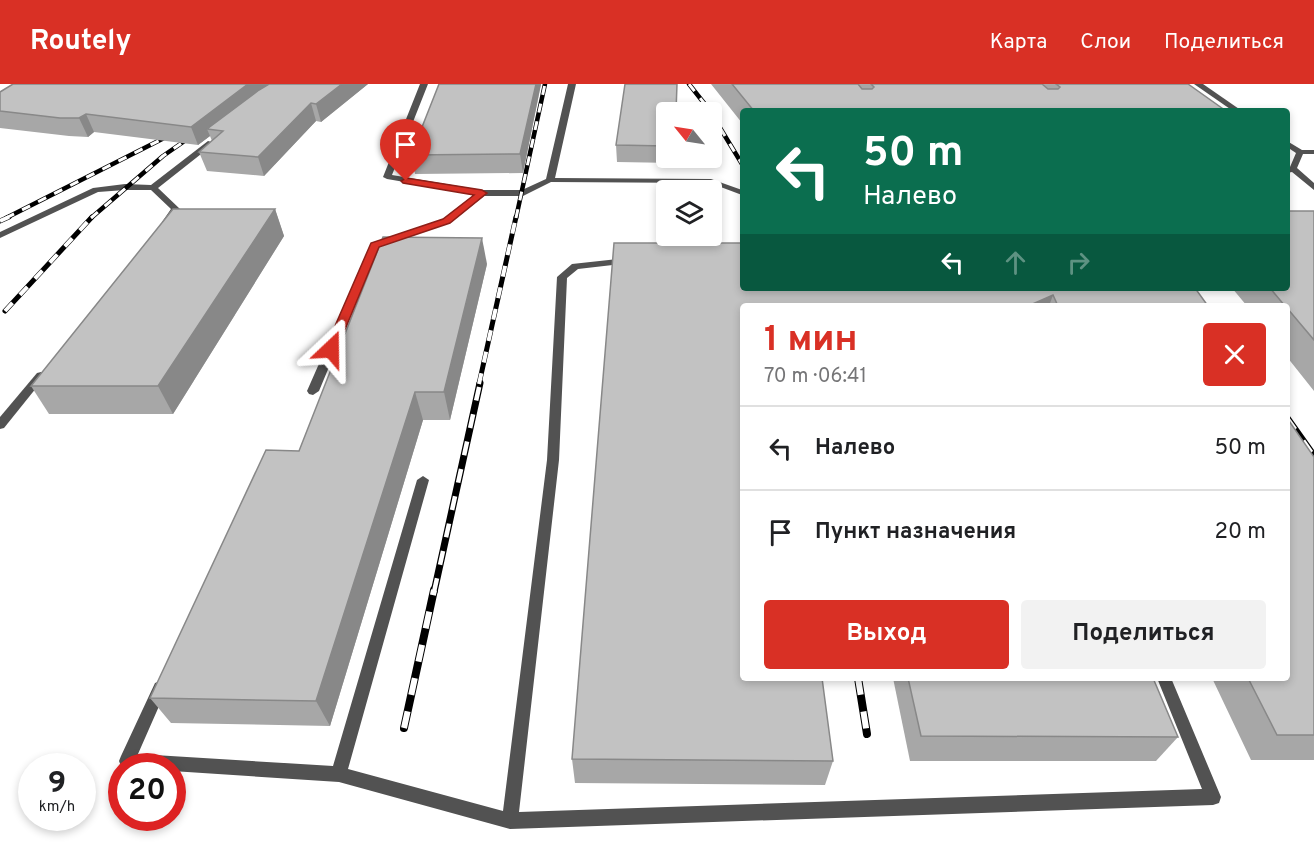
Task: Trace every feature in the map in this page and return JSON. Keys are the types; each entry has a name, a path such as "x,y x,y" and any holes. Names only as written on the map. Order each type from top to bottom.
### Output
{"lane":[{"path":"424,84 387,177 482,193 523,193 550,180 711,181 740,193"},
{"path":"550,180 572,84"},
{"path":"1198,84 1234,108"},
{"path":"0,235 96,190 125,187 153,188 216,139"},
{"path":"1290,145 1300,152 1314,152"},
{"path":"1300,152 1290,170 1314,187"},
{"path":"153,188 176,209 161,227"},
{"path":"313,391 375,245 447,221 482,193"},
{"path":"510,822 553,460 562,277 575,266 634,261"},
{"path":"0,425 44,371"},
{"path":"339,774 423,480"},
{"path":"166,674 127,761 339,774 510,822 1213,796 1165,681"}],"building":[{"path":"13,84 248,84 191,127 86,114 79,118 60,118 0,111 0,92"},
{"path":"269,84 342,84 316,104 311,103 258,157 199,152 223,131 207,129"},
{"path":"439,84 536,84 520,154 411,155"},
{"path":"625,84 677,84 676,102 656,102 656,146 616,145"},
{"path":"732,84 858,84 862,89 872,89 874,87 871,84 1042,84 1048,89 1058,89 1060,87 1056,84 1188,84 1222,108 752,108"},
{"path":"173,209 275,209 158,386 31,386"},
{"path":"1290,211 1314,211 1314,340 1290,312 1290,303 1282,303 1272,291 1290,291"},
{"path":"383,237 482,238 444,392 415,392 316,701 150,698 266,450 299,451"},
{"path":"614,243 656,243 656,246 722,246 722,243 740,243 740,291 1197,291 1206,303 1057,303 1053,295 1035,303 740,303 740,681 822,681 833,761 572,759"},
{"path":"1290,422 1314,457 1314,735 1277,735 1250,681 1290,681"},
{"path":"909,681 1154,681 1178,737 921,736"}],"railway":[{"path":"516,218 545,84"},
{"path":"689,84 703,102"},
{"path":"722,131 740,161"},
{"path":"6,218 174,133"},
{"path":"91,218 163,156 196,133"},
{"path":"0,221 9,217"},
{"path":"479,384 516,217"},
{"path":"5,311 91,218"},
{"path":"434,592 480,383"},
{"path":"1290,422 1314,456"},
{"path":"404,728 434,590"},
{"path":"858,681 867,734"}],"route":[{"path":"331,349 375,245 447,221 482,193 406,181"}]}
